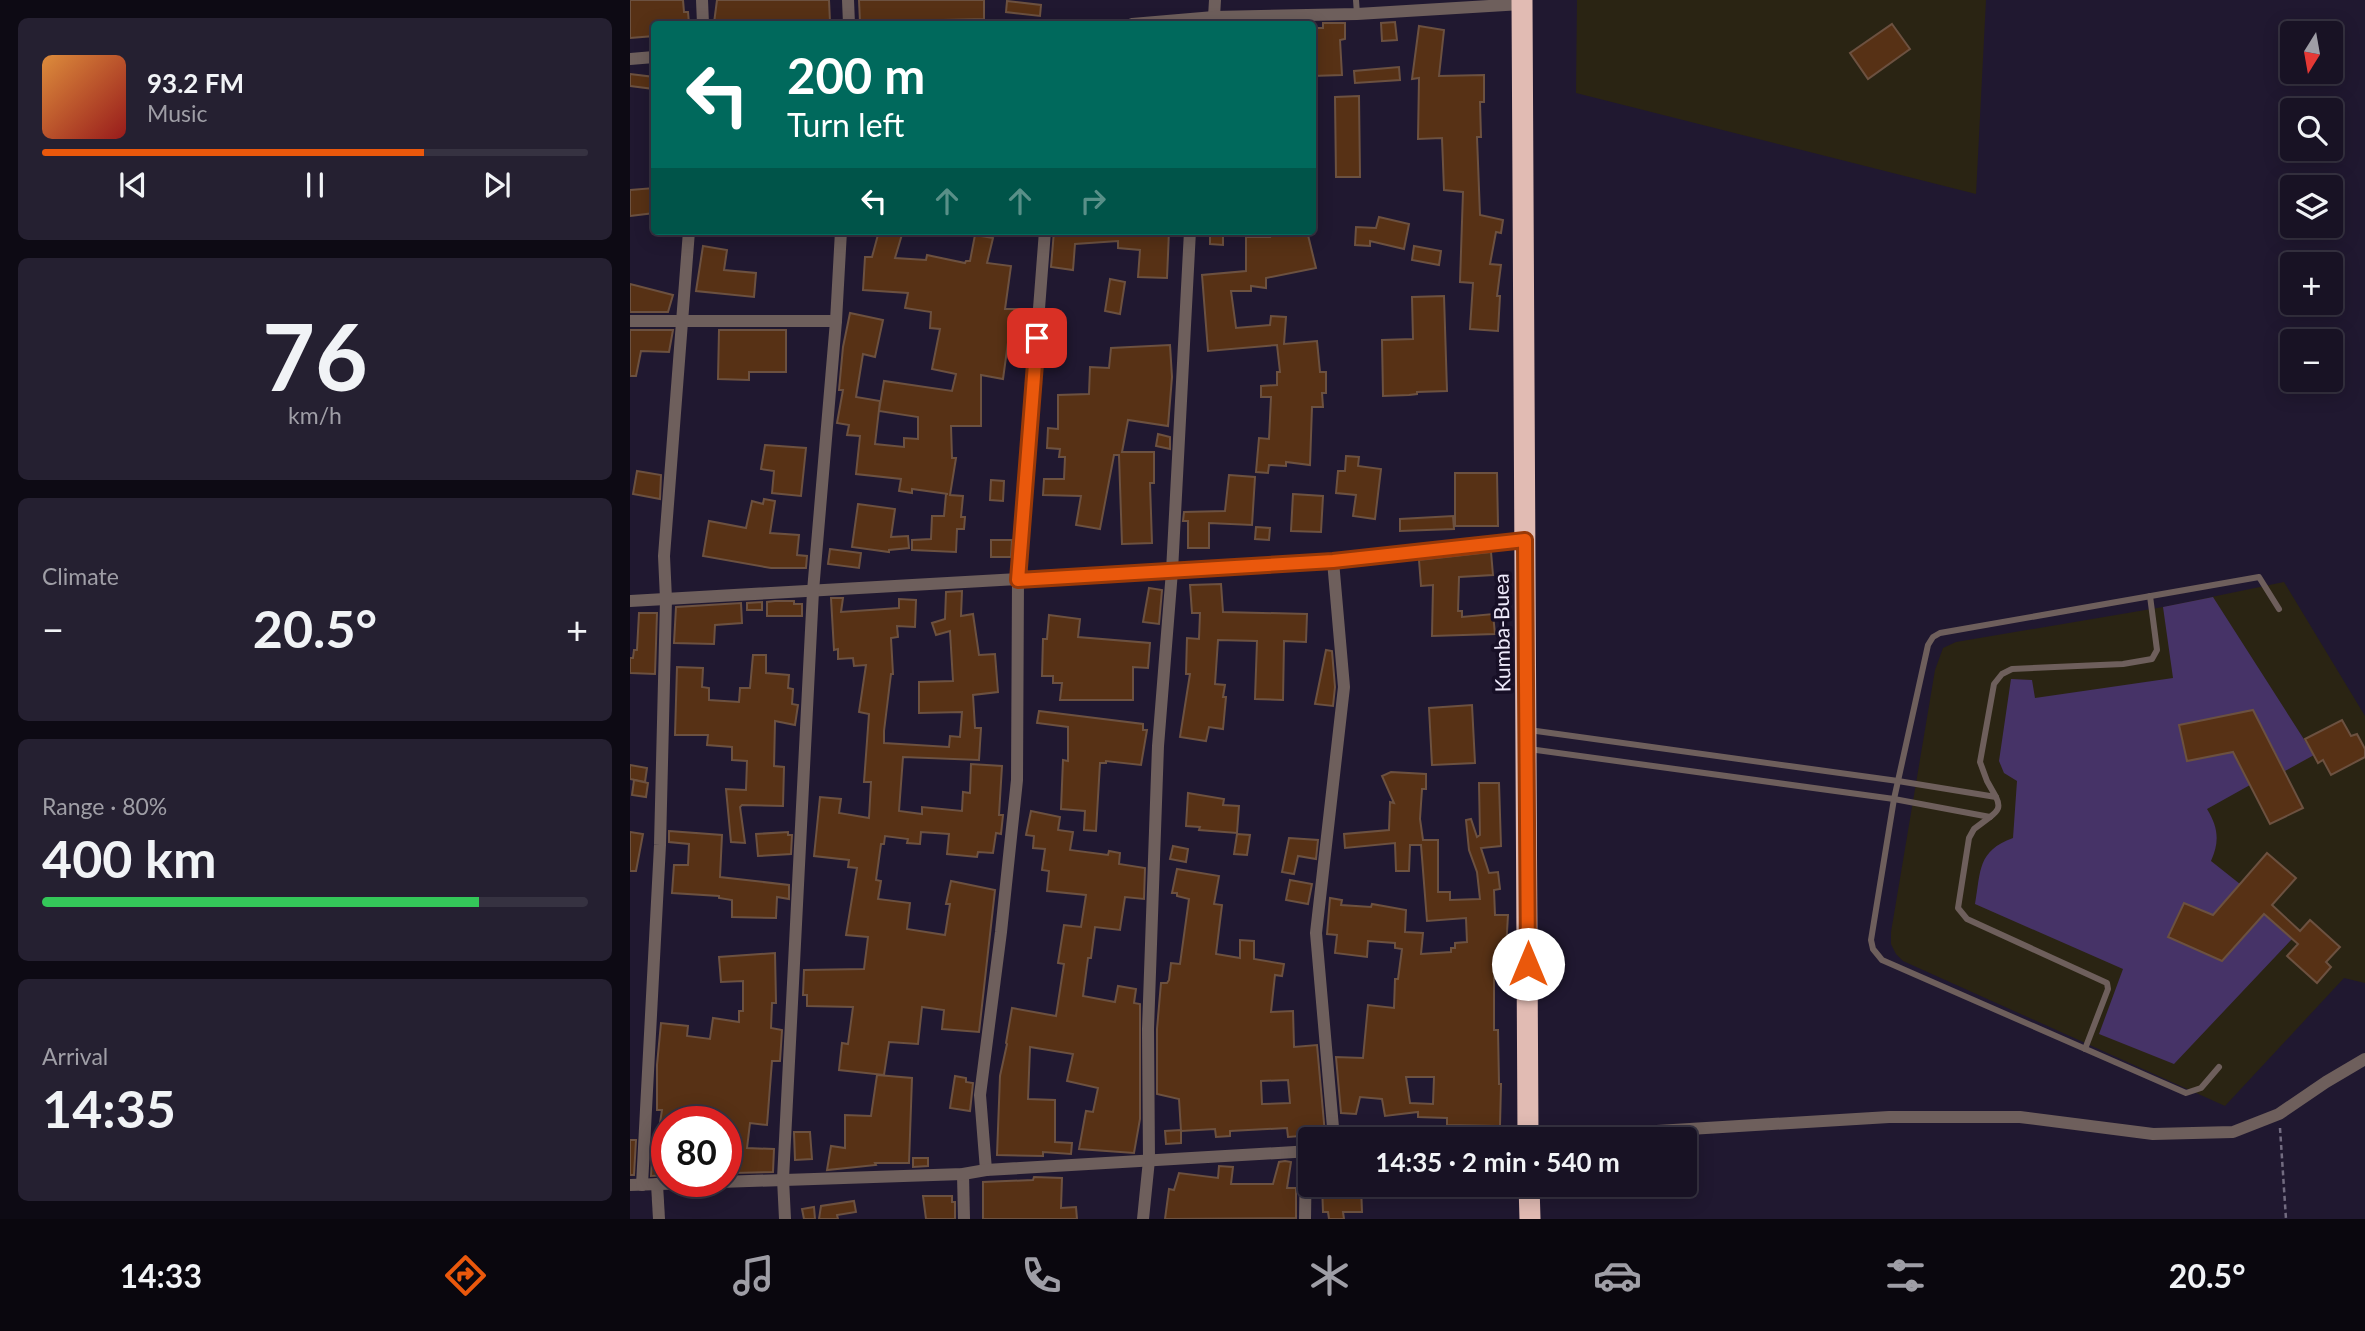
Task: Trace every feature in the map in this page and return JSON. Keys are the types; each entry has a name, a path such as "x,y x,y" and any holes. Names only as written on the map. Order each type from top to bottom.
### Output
{"highway":[{"name":"Kumba-Buea","path":"1521,2 1527,1127"},
{"path":"1530,1197 1530,1219"}],"street":[{"path":"702,0 703,21"},
{"path":"848,0 849,21"},
{"path":"1206,20 1215,0"},
{"path":"1188,21 1357,14 1521,2"},
{"path":"630,59 651,57"},
{"path":"636,1185 660,845 666,599 664,556 689,235"},
{"path":"785,1219 783,1179 813,591 841,235"},
{"path":"986,1170 980,1095 1017,780 1018,580 1045,235"},
{"path":"1143,1219 1149,1160 1148,1029 1157,772 1172,571 1190,235"},
{"path":"630,321 836,321"},
{"path":"630,601 1333,561 1525,540"},
{"path":"1333,561 1344,687 1316,933 1333,1127"},
{"path":"1697,1129 1889,1117 2020,1117 2153,1134 2233,1132 2279,1114 2365,1059"},
{"path":"742,1181 963,1174 986,1170 1298,1152"},
{"path":"963,1174 964,1219"},
{"path":"658,1197 659,1219"},
{"path":"1305,1219 1306,1197"}],"lane":[{"path":"1356,0 1357,14"},
{"path":"2219,1067 2201,1088 2186,1093 1882,960 1873,949 1871,940 1894,799 1928,645 1933,637 1940,633 2259,577 2279,609"},
{"path":"2085,1049 2108,989 2107,983 1966,919 1958,908 1969,838 1974,829 1998,811 1999,804 1980,762 1994,684 2002,674 2012,670 2133,663 2152,659 2157,650 2150,596"},
{"path":"1527,739 1898,781 1996,797"},
{"path":"1527,739 1990,817"}],"path":[{"path":"2279,1114 2286,1219"}],"shaded area":[{"path":"1577,0 1986,0 1976,194 1576,93"},
{"path":"2284,582 2365,716 2365,983 2344,978 2225,1106 1903,961 1896,954 1891,944 1891,932 1935,670 1943,648 1956,642 2163,607"},
{"path":"2213,597 2314,755 2285,771 2253,710 2179,725 2187,761 2233,752 2250,785 2207,809 2214,822 2216,834 2216,847 2211,861 2240,884 2213,915 2184,903 2168,937 2222,961 2264,914 2292,939 2174,1064 2099,1034 2123,969 1975,904 1980,872 1987,856 2001,843 2013,838 2017,781 2004,773 1999,761 2011,679 2032,680 2035,698 2173,678 2163,607"}],"building":[{"path":"630,0 683,0 684,12 688,12 689,21 651,21 651,36 630,38"},
{"path":"717,0 829,0 830,21 714,21"},
{"path":"859,0 984,0 984,19 860,21"},
{"path":"1007,1 1041,5 1040,16 1006,12"},
{"path":"1395,22 1397,40 1382,41 1381,23"},
{"path":"1323,23 1345,23 1345,39 1340,40 1342,75 1316,76 1316,28 1323,28"},
{"path":"1892,24 1910,49 1868,79 1850,53"},
{"path":"1419,26 1444,30 1439,76 1484,75 1484,102 1480,102 1481,137 1477,137 1480,215 1503,220 1501,233 1496,232 1490,264 1501,265 1497,296 1500,296 1498,331 1470,329 1473,283 1460,282 1463,192 1444,190 1442,138 1418,139 1419,78 1412,79"},
{"path":"1399,67 1400,80 1355,83 1354,71"},
{"path":"630,74 651,77 651,89 630,86"},
{"path":"1359,96 1360,177 1336,177 1335,97"},
{"path":"651,188 651,213 630,216 630,190"},
{"path":"1379,217 1409,224 1404,249 1370,241 1370,246 1355,245 1356,227 1376,228"},
{"path":"878,235 902,235 895,258 926,260 927,255 965,263 970,261 975,235 993,238 987,263 1011,266 1005,309 1024,309 1024,328 1010,328 1003,379 981,375 981,426 951,426 952,458 956,458 950,495 963,496 961,517 965,517 964,529 957,529 956,552 912,550 912,540 931,539 932,516 944,516 948,494 912,489 912,493 899,491 901,479 856,474 860,436 847,435 849,425 837,423 843,390 839,390 843,347 850,313 883,320 875,357 863,354 856,397 880,401 875,444 904,447 904,438 918,439 918,417 879,411 884,381 952,391 956,374 932,369 940,329 930,328 931,312 905,308 908,293 863,290 865,257 872,257"},
{"path":"1054,235 1169,235 1167,278 1138,277 1140,250 1118,248 1118,241 1075,244 1073,270 1051,267"},
{"path":"1210,235 1223,235 1223,245 1210,244"},
{"path":"1308,235 1316,268 1266,278 1266,288 1251,286 1251,291 1231,291 1236,328 1270,325 1271,316 1286,317 1284,344 1317,341 1320,372 1326,372 1326,393 1322,393 1323,407 1312,407 1310,465 1286,462 1286,466 1269,465 1268,473 1256,472 1259,438 1269,439 1271,397 1261,397 1261,386 1277,385 1277,372 1280,372 1277,345 1208,351 1202,275 1246,271 1246,237"},
{"path":"703,246 727,250 724,270 756,273 754,297 696,291"},
{"path":"1414,246 1441,251 1439,265 1412,260"},
{"path":"1110,279 1125,282 1120,314 1105,311"},
{"path":"630,284 673,295 668,312 630,312"},
{"path":"1444,296 1447,391 1383,396 1382,340 1413,339 1412,297"},
{"path":"630,330 673,330 669,352 641,351 636,376 630,376"},
{"path":"719,330 786,330 786,372 749,372 749,380 718,379"},
{"path":"1170,345 1172,377 1168,426 1128,420 1122,452 1154,452 1154,483 1150,483 1152,543 1122,544 1119,455 1114,455 1100,529 1076,525 1081,496 1043,495 1044,479 1064,479 1065,457 1059,457 1060,449 1047,448 1048,428 1058,429 1058,395 1089,394 1090,367 1109,368 1111,348"},
{"path":"1158,434 1170,437 1170,449 1156,446"},
{"path":"765,445 806,448 801,496 772,493 774,471 761,469"},
{"path":"1346,456 1359,457 1358,466 1381,469 1375,519 1353,516 1356,495 1336,493 1338,471 1345,471"},
{"path":"637,471 661,475 660,499 633,494"},
{"path":"1455,473 1497,473 1498,526 1455,526"},
{"path":"1229,475 1255,477 1252,525 1209,523 1209,548 1188,548 1188,521 1183,521 1184,512 1225,511"},
{"path":"991,480 1004,481 1003,501 990,500"},
{"path":"1293,494 1323,496 1321,532 1291,531"},
{"path":"764,499 775,501 770,533 799,535 797,555 807,556 806,568 771,568 703,556 709,521 746,528 752,501 763,504"},
{"path":"858,504 895,509 891,537 908,536 909,548 889,552 852,547"},
{"path":"1453,516 1454,529 1400,531 1400,519"},
{"path":"1256,527 1270,528 1269,540 1255,539"},
{"path":"991,540 1012,540 1011,557 991,557"},
{"path":"830,549 861,553 859,568 828,564"},
{"path":"1491,552 1493,575 1459,577 1458,611 1462,611 1462,617 1493,614 1495,634 1432,636 1433,585 1421,586 1419,560"},
{"path":"1221,584 1223,612 1307,614 1306,642 1284,641 1283,700 1255,699 1257,641 1218,640 1215,684 1225,685 1223,729 1209,727 1206,741 1180,737 1190,674 1186,674 1187,638 1199,639 1200,613 1192,613 1190,585"},
{"path":"1149,588 1162,590 1159,624 1143,622"},
{"path":"962,591 961,616 973,614 979,655 995,654 998,692 973,695 975,728 981,728 979,760 903,757 899,811 922,814 922,807 962,811 963,792 970,793 971,764 1002,766 999,815 1003,815 1001,834 996,833 993,853 978,852 977,857 947,854 949,834 921,832 920,844 907,843 908,839 885,836 884,844 881,844 876,880 881,881 878,899 910,903 907,929 945,935 950,904 946,904 951,881 995,890 979,1032 942,1029 944,1010 922,1007 918,1044 889,1042 884,1075 839,1070 842,1043 848,1044 853,1007 807,1006 807,995 803,995 804,970 864,969 868,937 846,935 857,868 848,867 849,860 814,856 820,797 841,799 839,813 869,818 871,782 864,782 869,714 859,712 866,665 854,666 853,658 838,659 838,649 834,650 831,598 843,598 841,612 899,608 899,599 916,600 915,627 897,626 898,637 891,638 893,674 884,743 949,747 950,736 960,737 962,712 919,713 919,682 953,681 950,631 936,635 932,623 945,619 946,592"},
{"path":"762,602 762,610 747,610 747,603"},
{"path":"767,602 802,604 802,616 767,616"},
{"path":"741,603 742,623 715,625 714,644 674,643 676,607"},
{"path":"639,613 657,613 655,674 630,673 630,658 633,658 634,650 637,650"},
{"path":"1049,615 1080,619 1078,637 1150,643 1148,668 1133,667 1133,700 1060,700 1062,683 1053,683 1053,676 1042,676 1043,639 1047,639"},
{"path":"1326,650 1332,651 1335,687 1333,706 1315,704"},
{"path":"753,655 766,655 766,673 789,675 788,688 793,689 792,704 798,705 795,725 775,721 774,766 784,767 783,806 742,805 740,807 745,843 731,842 726,789 746,790 747,761 732,760 732,747 707,745 708,735 675,735 677,667 703,668 702,687 709,688 709,700 739,702 740,688 750,688"},
{"path":"1472,705 1475,763 1432,765 1429,708"},
{"path":"2253,710 2303,808 2270,824 2233,752 2187,761 2179,725"},
{"path":"1039,711 1143,724 1143,730 1147,730 1141,765 1106,761 1100,763 1096,831 1084,830 1085,811 1061,809 1063,760 1068,761 1068,727 1037,723"},
{"path":"2342,720 2351,736 2357,734 2365,749 2365,757 2331,775 2323,760 2318,763 2305,739"},
{"path":"630,765 647,768 645,782 630,779"},
{"path":"1391,772 1426,774 1420,819 1423,840 1438,840 1438,892 1450,892 1450,900 1480,899 1477,872 1469,850 1466,820 1471,819 1477,837 1480,835 1479,783 1499,783 1501,846 1481,848 1489,873 1498,872 1500,889 1494,890 1495,915 1508,915 1505,966 1494,965 1494,1030 1498,1030 1501,1084 1500,1126 1447,1125 1447,1118 1418,1117 1418,1112 1385,1116 1382,1099 1360,1097 1356,1114 1341,1113 1336,1057 1363,1058 1368,1005 1394,1008 1395,979 1398,979 1402,949 1395,948 1395,943 1368,941 1367,957 1335,953 1337,935 1327,934 1330,898 1342,900 1341,905 1371,907 1372,904 1406,910 1405,932 1423,933 1421,954 1451,952 1455,943 1467,942 1466,918 1427,921 1421,845 1410,845 1409,871 1396,871 1395,843 1345,848 1344,834 1389,830 1390,802 1394,803 1382,776","holes":["1406,1077 1434,1077 1433,1104 1410,1103"]},
{"path":"634,780 648,783 646,797 632,795"},
{"path":"1188,793 1224,799 1223,805 1239,806 1237,833 1199,830 1200,827 1186,826"},
{"path":"1031,811 1060,817 1058,830 1073,832 1070,850 1108,855 1109,851 1120,853 1119,864 1145,868 1144,899 1125,897 1120,930 1095,927 1083,996 1115,1002 1118,986 1136,989 1134,1003 1140,1004 1140,1119 1134,1153 1079,1149 1086,1111 1093,1112 1098,1088 1067,1081 1073,1054 1030,1047 1028,1099 1055,1100 1055,1142 1072,1143 1071,1154 1043,1152 1043,1156 997,1155 1000,1076 1012,1008 1056,1016 1064,964 1058,963 1064,925 1081,927 1086,895 1047,891 1049,871 1042,870 1045,849 1033,848 1034,836 1026,835"},
{"path":"669,831 722,835 720,877 789,885 789,899 777,897 776,918 732,917 732,900 719,896 672,893 674,865 688,865 689,844 669,842"},
{"path":"630,832 643,834 636,871 630,871"},
{"path":"788,832 788,835 792,835 791,854 758,856 756,834"},
{"path":"1237,834 1250,835 1247,855 1234,854"},
{"path":"1289,838 1318,840 1316,859 1298,856 1294,874 1282,872"},
{"path":"1173,846 1188,849 1186,862 1170,859"},
{"path":"2267,853 2296,878 2272,905 2300,931 2310,920 2340,947 2326,962 2331,967 2317,983 2287,956 2298,944 2264,914 2222,961 2168,937 2184,903 2213,915"},
{"path":"1177,869 1219,876 1214,904 1222,905 1216,954 1240,958 1240,940 1254,941 1254,959 1284,964 1282,976 1275,975 1271,1012 1293,1011 1294,1047 1317,1045 1324,1127 1298,1127 1298,1136 1288,1137 1287,1128 1230,1131 1230,1136 1216,1137 1215,1129 1181,1131 1179,1099 1157,1094 1157,1029 1161,983 1167,983 1169,980 1171,963 1180,964 1189,899 1177,896 1177,893 1172,893","holes":["1288,1080 1290,1103 1262,1104 1261,1081"]},
{"path":"1290,880 1312,884 1308,904 1286,900"},
{"path":"775,953 776,1003 772,1003 771,1028 782,1030 780,1061 772,1061 767,1125 750,1123 747,1148 774,1149 773,1172 742,1173 742,1106 657,1106 661,1023 688,1026 687,1036 710,1039 713,1018 739,1022 739,1011 743,1011 743,981 721,982 719,957"},
{"path":"877,1075 912,1078 909,1163 875,1163 876,1165 827,1170 831,1146 845,1148 845,1115 871,1116"},
{"path":"955,1076 966,1078 966,1082 973,1083 970,1111 950,1108"},
{"path":"1181,1130 1181,1143 1166,1144 1165,1131"},
{"path":"794,1132 810,1132 812,1159 795,1160"},
{"path":"630,1140 636,1140 634,1175 630,1175"},
{"path":"913,1158 928,1158 928,1166 913,1167"},
{"path":"1279,1162 1291,1162 1287,1188 1296,1188 1296,1218 1165,1219 1169,1189 1174,1190 1179,1173 1218,1178 1219,1166 1233,1167 1231,1184 1273,1184"},
{"path":"1034,1177 1062,1178 1061,1208 1076,1207 1077,1219 983,1219 983,1182 1033,1180"},
{"path":"923,1196 952,1196 952,1202 955,1202 955,1219 926,1219"},
{"path":"1322,1197 1361,1197 1362,1212 1343,1212 1344,1219 1329,1219 1328,1212 1323,1212"},
{"path":"854,1201 856,1212 837,1215 838,1219 819,1219 821,1206"},
{"path":"814,1207 815,1219 804,1219 802,1209"}],"route":[{"path":"1037,338 1018,580 1333,561 1525,540 1528,964"}]}
